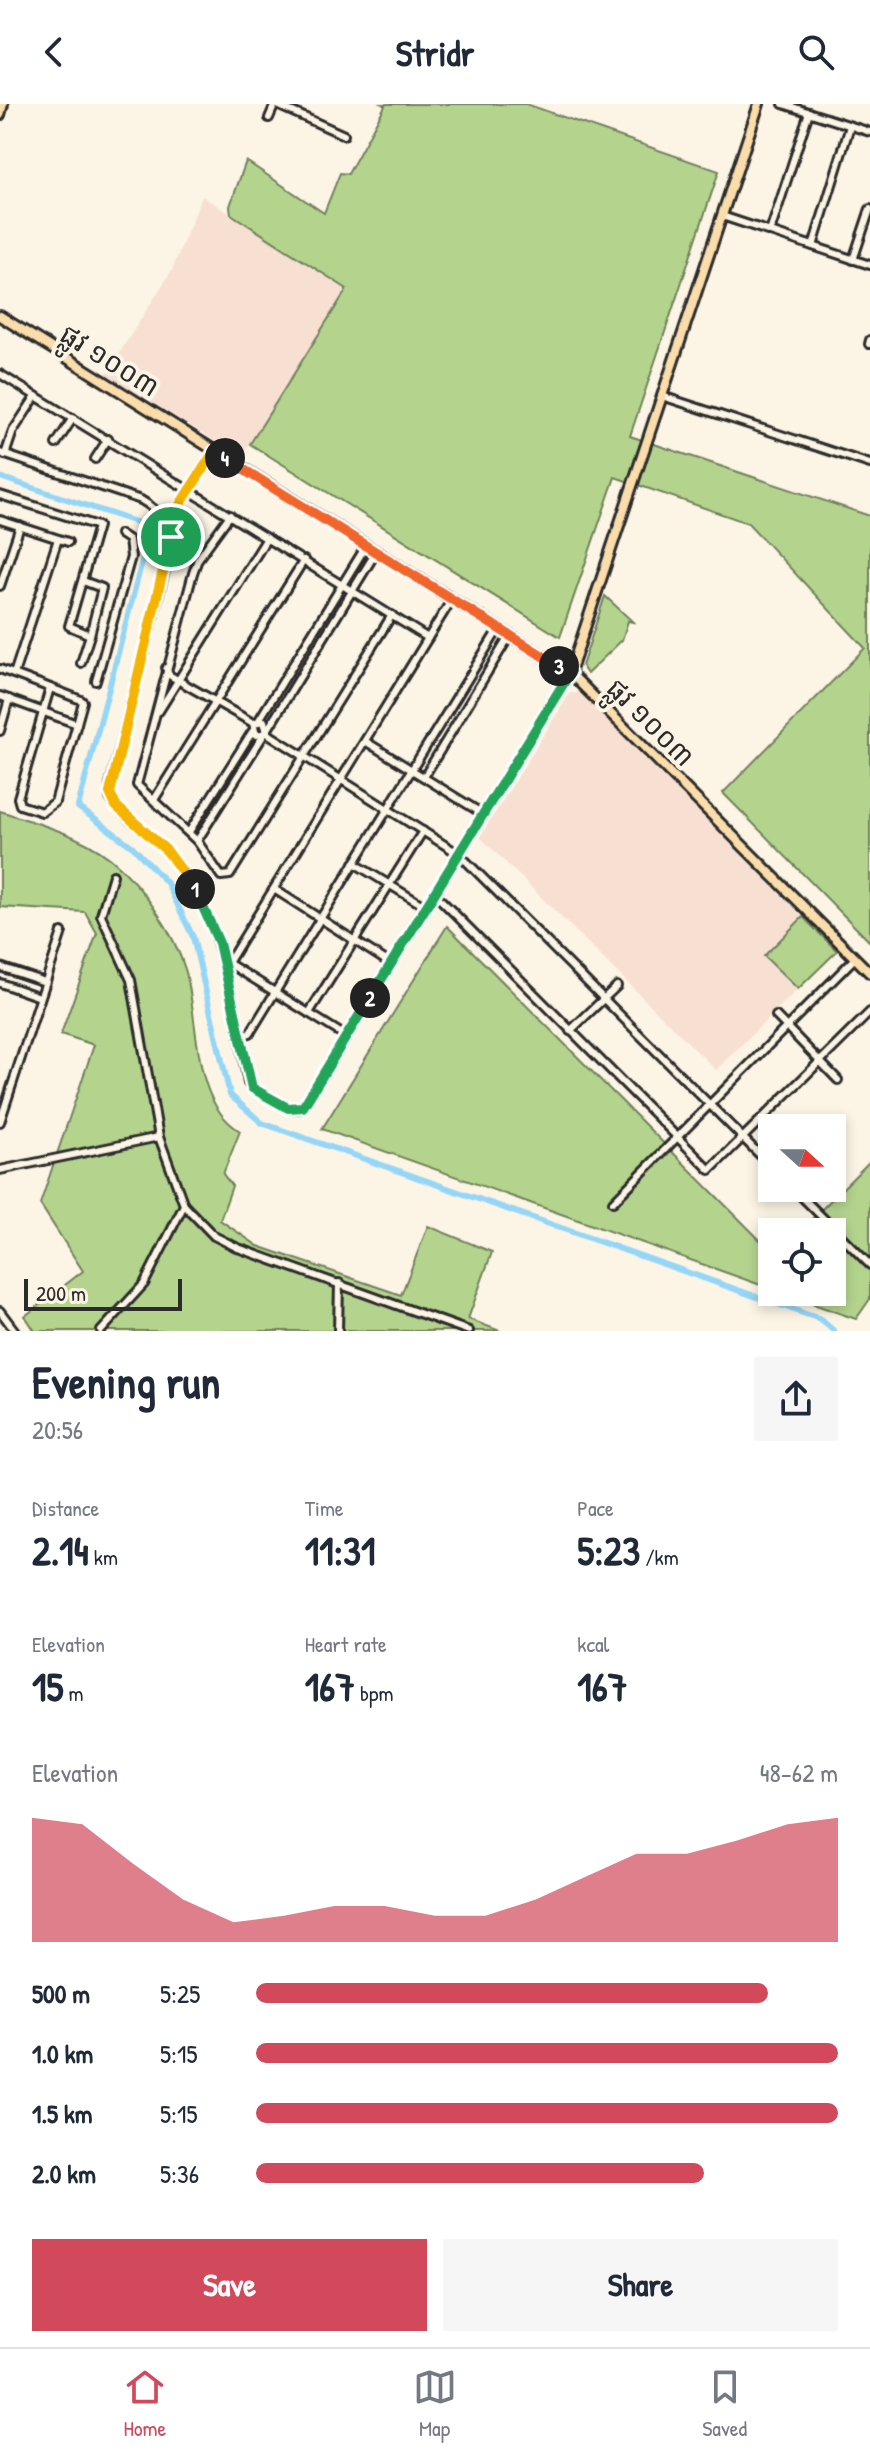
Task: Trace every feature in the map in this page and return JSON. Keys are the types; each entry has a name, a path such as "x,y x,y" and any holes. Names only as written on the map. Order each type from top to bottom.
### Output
{"main road":[{"path":"0,113 3,104"},
{"path":"570,673 759,104"},
{"name":"ផ្លូវ ១០០៣","path":"1,320 570,673 870,973"}],"street":[{"path":"269,118 275,104 344,135"},
{"path":"783,104 870,132"},
{"path":"770,232 809,112"},
{"path":"813,246 850,126"},
{"path":"853,260 870,209"},
{"path":"722,216 870,265"},
{"path":"0,375 428,638"},
{"path":"36,396 2,454 141,500 155,510 167,525 171,537 169,555 110,793 113,803 158,841 185,874 212,923 226,963 252,1088 293,1110 303,1107 570,673"},
{"path":"662,396 870,464"},
{"path":"56,444 73,418"},
{"path":"95,459 108,439"},
{"path":"167,525 214,452"},
{"path":"0,495 98,526 69,626 90,635"},
{"path":"230,515 198,559 166,666 137,785 189,832 223,877 230,875 392,615"},
{"path":"0,520 68,542"},
{"path":"0,586 20,526"},
{"path":"96,681 131,557 129,540 120,534"},
{"path":"156,716 267,538"},
{"path":"14,674 58,539"},
{"path":"189,832 366,546"},
{"path":"197,841 376,552"},
{"path":"154,800 304,560"},
{"path":"81,663 102,588 83,581"},
{"path":"226,963 452,599"},
{"path":"239,1036 250,1033 499,628"},
{"path":"424,777 510,635"},
{"path":"166,666 169,675 217,702 256,722 266,722 266,733"},
{"path":"0,669 50,688 82,701 55,802 42,812 20,805 18,798 50,688"},
{"path":"0,696 77,724"},
{"path":"0,731 9,699"},
{"path":"252,732 266,733 459,854 758,1153"},
{"path":"430,740 442,748"},
{"path":"365,741 483,814"},
{"path":"309,1013 423,831"},
{"path":"354,863 426,907"},
{"path":"113,875 101,915 131,980 159,1137 184,1205 214,1236 226,1242 469,1331"},
{"path":"274,889 391,964"},
{"path":"434,893 710,1170 870,1012"},
{"path":"0,1122 62,932"},
{"path":"613,1202 855,958"},
{"path":"226,963 347,1037"},
{"path":"0,967 45,982"},
{"path":"0,983 40,997"},
{"path":"570,1031 617,986"},
{"path":"776,1016 838,1080"},
{"path":"0,1170 159,1137"},
{"path":"807,1202 870,1265"},
{"path":"101,1331 144,1284 184,1205"},
{"path":"338,1331 339,1283"},
{"path":"0,1311 15,1331"}],"shaded area":[{"path":"202,196 347,288 241,457 106,374 172,270"},
{"path":"570,693 580,693 803,917 765,956 798,989 716,1070 480,837"}],"green space":[{"path":"382,104 526,104 719,171 630,436 870,516 870,942 723,793 865,648 748,523 615,477 560,637 250,444 347,289 231,214 230,206 246,161 324,213 340,173 348,174 385,106"},
{"path":"605,596 633,622 628,621 622,640 587,674 582,666"},
{"path":"0,811 79,839 107,856 140,890 167,928 185,969 199,1058 212,1100 224,1117 240,1131 223,1174 232,1186 220,1220 258,1246 401,1295 428,1226 492,1252 468,1319 500,1331 35,1331 25,1316 83,1271 40,1204 94,1045 61,1034 97,933 85,912 0,907"},
{"path":"803,917 837,951 798,989 764,956"},
{"path":"447,926 758,1238 758,1284 322,1129"},
{"path":"870,1161 870,1299 856,1319 819,1306 846,1306 846,1218 813,1218 829,1202 846,1202 846,1185"}],"waterway":[{"path":"0,477 142,524 147,542 78,807 133,847 167,883 193,937 230,1095 262,1123 820,1319 834,1331"}],"route":[{"path":"214,452 570,673 310,1097 299,1109 288,1108 248,1083 219,943 206,909 167,851 110,798 110,785 171,537 167,525 214,452"}]}
